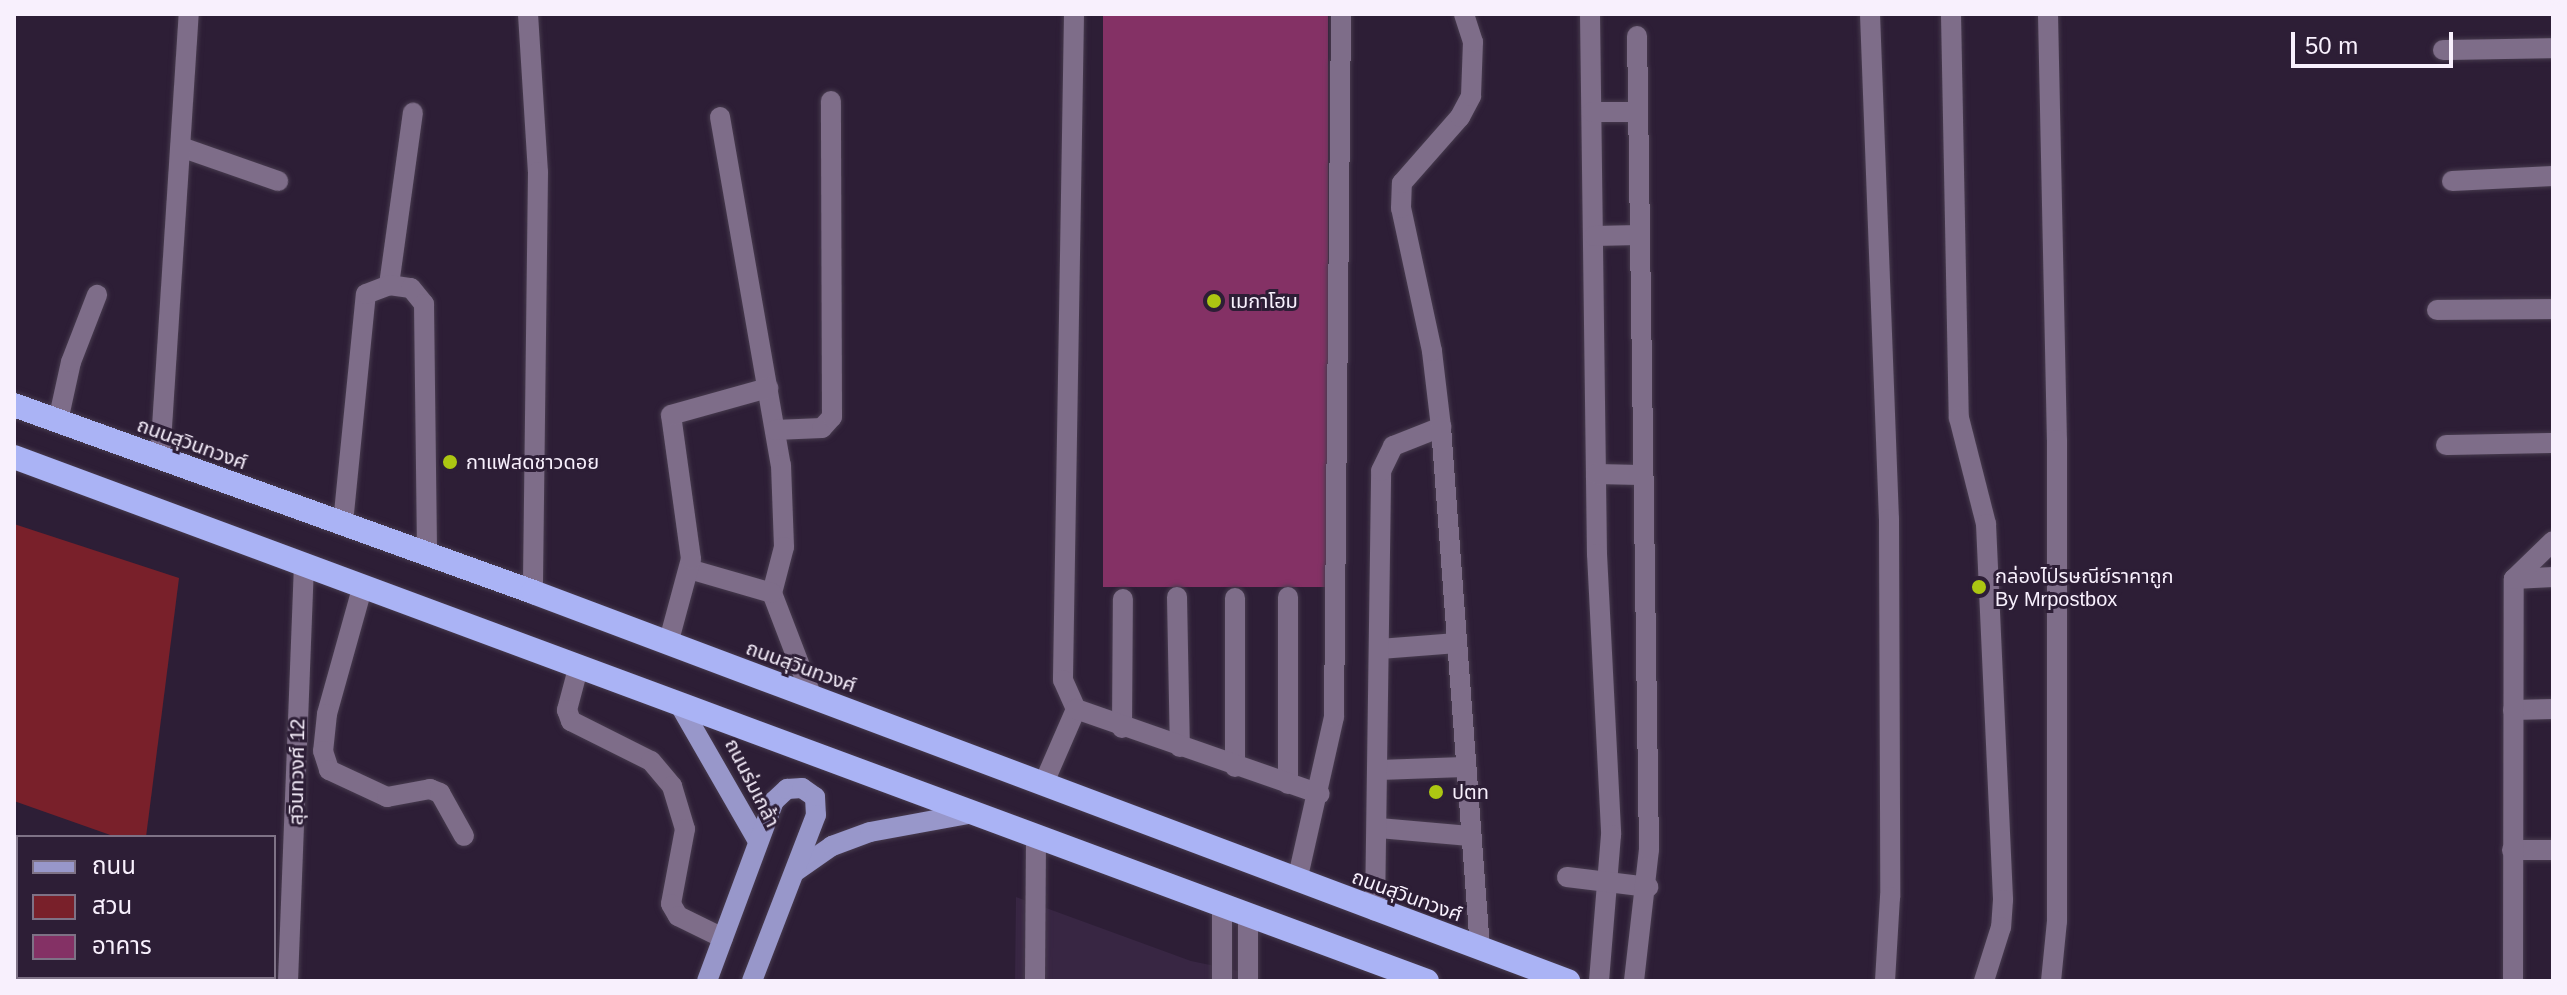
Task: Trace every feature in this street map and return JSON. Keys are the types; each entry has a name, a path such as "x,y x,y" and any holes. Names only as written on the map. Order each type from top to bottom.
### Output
{"highway":[{"name":"ถนนสุวินทวงศ์","path":"14,405 533,592 1568,981"},
{"path":"14,457 678,702 968,814 1222,907 1389,974 1427,981"}],"main road":[{"name":"ถนนร่มเกล้า","path":"678,702 758,841 707,981"},
{"path":"752,981 818,809 810,792 795,787 781,792 758,841"},
{"path":"796,871 832,846 870,832 968,814"}],"street":[{"path":"160,458 189,14"},
{"path":"528,14 538,172 533,592"},
{"path":"1074,14 1063,680 1076,709 1122,728 1320,794"},
{"path":"1297,881 1320,794 1333,728 1339,620 1341,14"},
{"path":"1464,14 1473,42 1471,96 1460,117 1402,183 1401,208 1432,351 1441,427 1464,767 1480,948"},
{"path":"1590,14 1596,474 1609,881 1599,981"},
{"path":"1870,14 1889,519 1890,897 1885,981"},
{"path":"1951,14 1959,418 1986,524 2003,900 2001,927 1984,981"},
{"path":"2048,14 2057,440 2057,921 2051,981"},
{"path":"1634,981 1648,887 1637,36"},
{"path":"2443,50 2553,48"},
{"path":"775,430 822,428 832,417 831,101"},
{"path":"1592,112 1638,112"},
{"path":"389,285 413,113"},
{"path":"720,117 775,430 785,518 784,547 772,593 812,697"},
{"path":"181,147 278,181"},
{"path":"2452,181 2553,176"},
{"path":"1594,236 1639,235"},
{"path":"343,523 363,306 372,289 389,285 411,288 424,304 427,554"},
{"path":"58,421 71,362 97,295"},
{"path":"2437,310 2553,309"},
{"path":"668,644 689,569 671,415 768,388"},
{"path":"1375,911 1379,828 1381,471 1393,446 1441,427"},
{"path":"2446,445 2553,443"},
{"path":"1596,474 1641,475"},
{"path":"2513,981 2514,579 2553,541"},
{"name":"สุวินทวงศ์ 12","path":"288,981 304,563"},
{"path":"689,569 772,593"},
{"path":"2514,579 2553,577"},
{"path":"363,585 327,714 323,751 329,770 387,797 430,789 440,793 464,836"},
{"path":"1177,597 1180,747"},
{"path":"1288,597 1288,784"},
{"path":"1235,598 1235,767"},
{"path":"1122,728 1123,599"},
{"path":"1380,649 1457,643"},
{"path":"579,665 567,710 571,721 651,761 672,786 685,829 671,904 678,916 723,938"},
{"path":"1043,785 1076,709"},
{"path":"2513,710 2553,709"},
{"path":"1379,770 1464,767"},
{"path":"1379,828 1470,836"},
{"path":"1035,981 1036,837"},
{"path":"2512,850 2553,850"},
{"path":"1567,877 1648,887"},
{"path":"1222,907 1222,981"},
{"path":"1248,917 1248,981"}],"shaded area":[{"path":"1016,897 1191,961 1239,971 1239,981 1015,981"}],"green space":[{"path":"14,524 179,578 146,835 110,835 14,801"}],"building":[{"name":"เมกาโฮม","path":"1103,14 1328,14 1328,587 1103,587"}],"place":[{"name":"เมกาโฮม","path":"1214,301"},
{"name":"กาแฟสดชาวดอย","path":"450,462"},
{"name":"กล่องไปรษณีย์ราคาถูก By Mrpostbox","path":"1979,587"},
{"name":"ปตท","path":"1436,792"}]}
